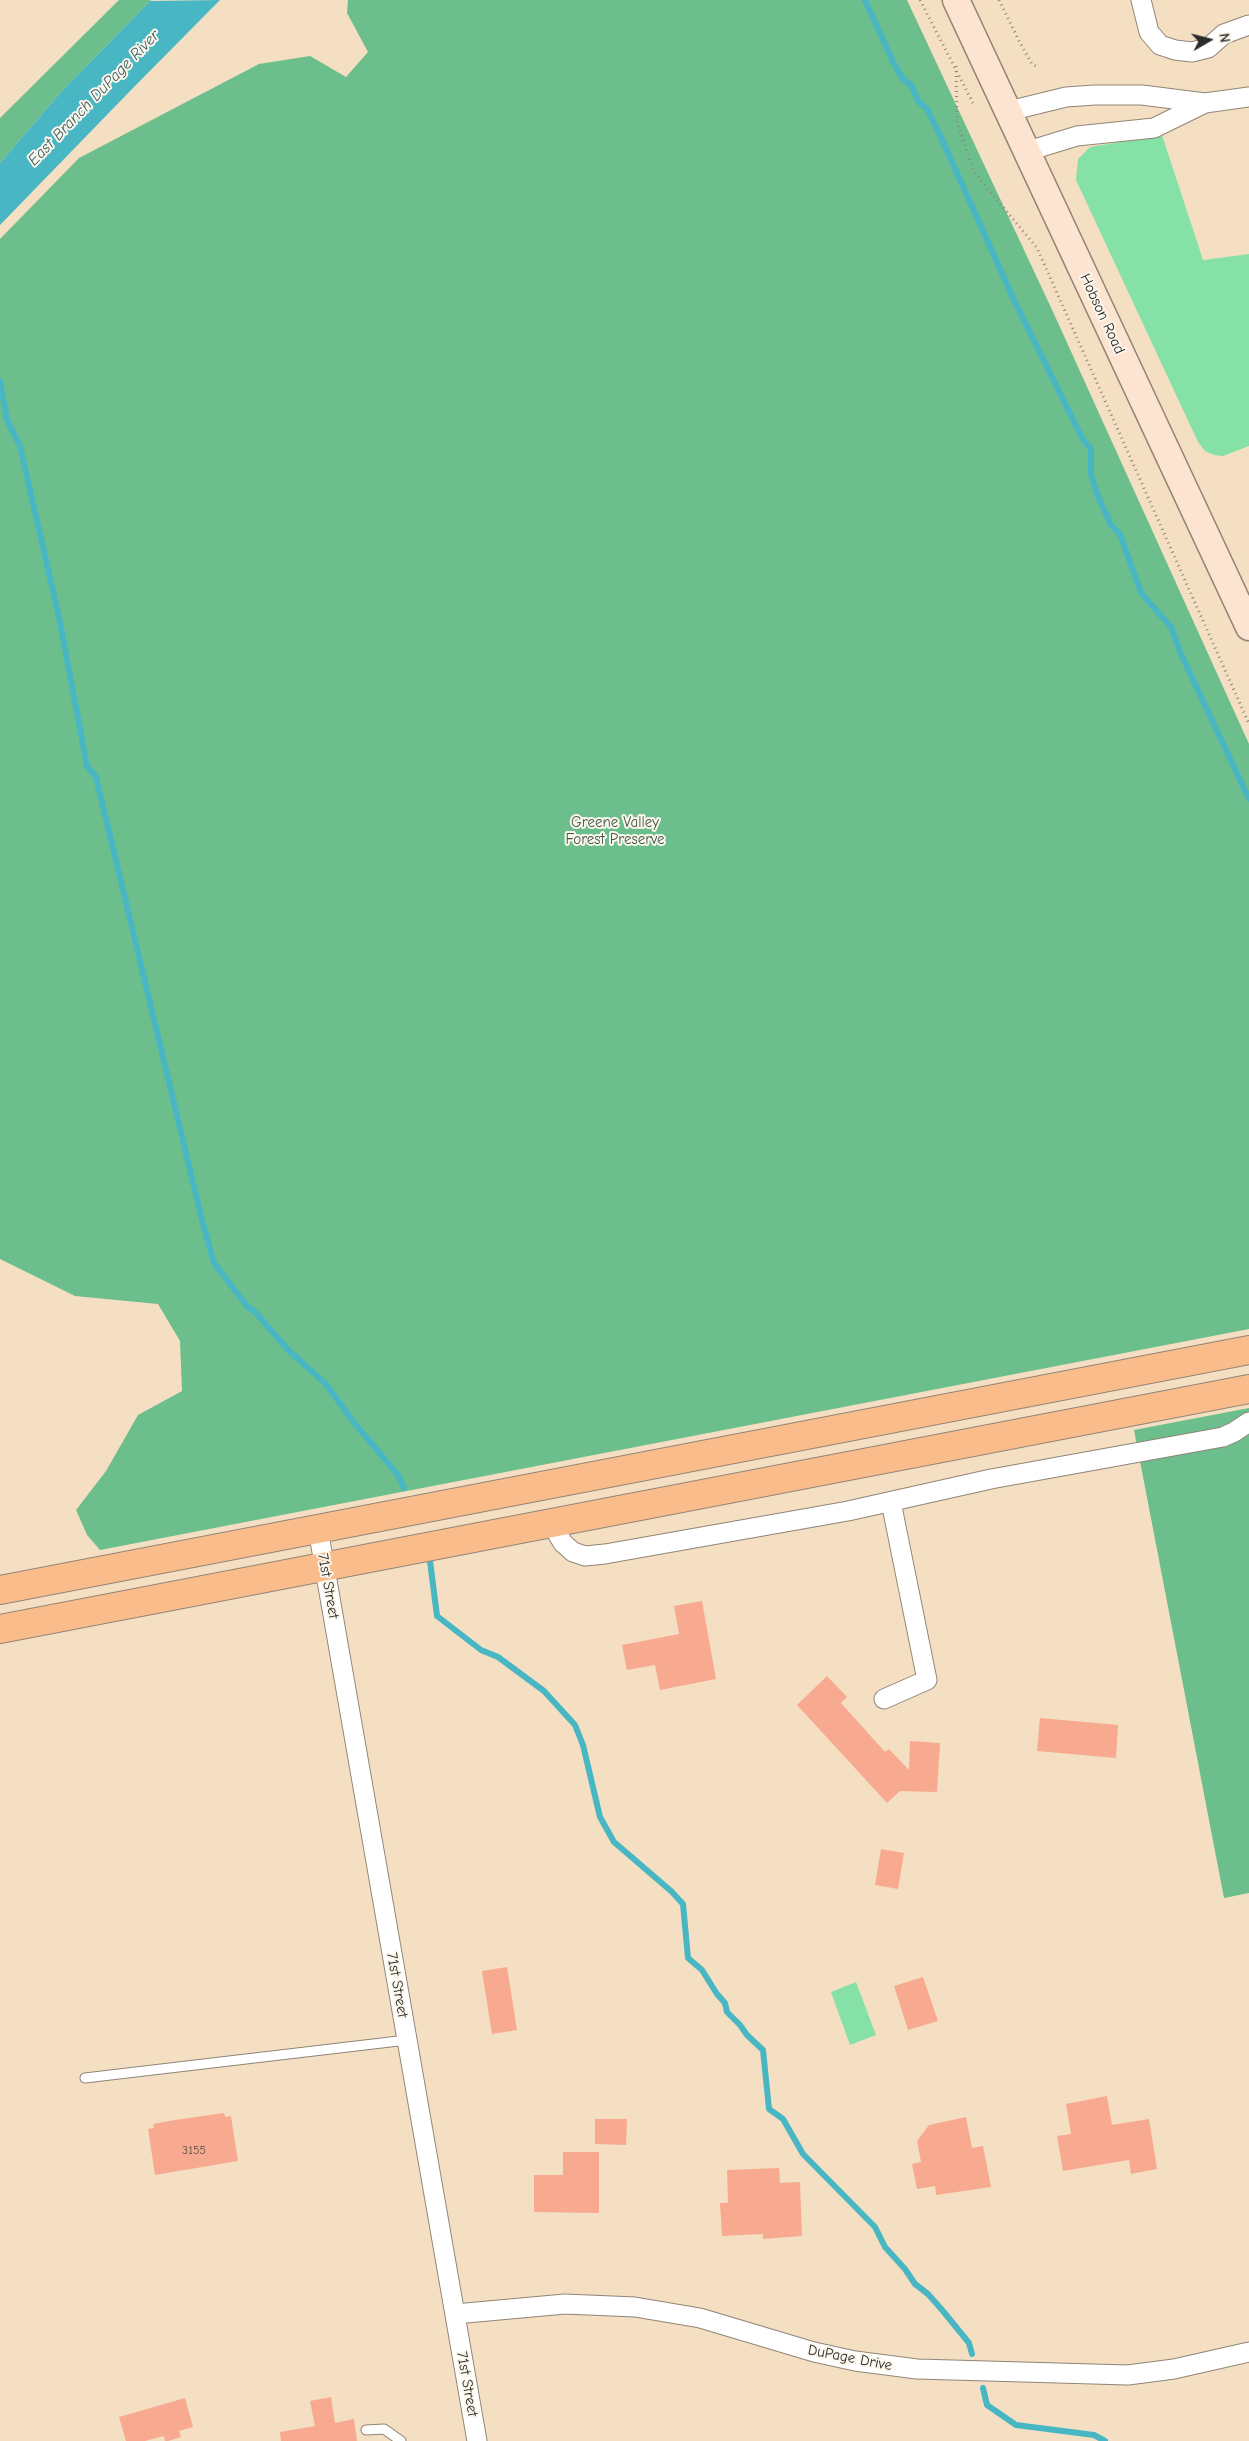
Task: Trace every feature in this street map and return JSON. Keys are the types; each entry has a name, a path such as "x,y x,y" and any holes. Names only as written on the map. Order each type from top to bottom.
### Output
{"main road":[{"name":"Hobson Road","path":"956,0 1028,150 1249,627"},
{"path":"0,1590 1249,1350"},
{"path":"0,1629 1249,1389"}],"street":[{"path":"1141,0 1149,32 1160,45 1175,50 1192,52 1208,48 1224,34 1249,25"},
{"path":"1009,111 1066,97 1095,95 1142,95 1205,103 1249,97"},
{"path":"1028,150 1077,136 1154,128 1205,103"},
{"path":"551,1523 563,1543 573,1552 585,1556 742,1531 892,1502 991,1479 1222,1437 1249,1422"},
{"path":"884,1699 927,1680 892,1502"},
{"name":"71st Street","path":"318,1529 477,2441"},
{"name":"DuPage Drive","path":"455,2314 565,2304 635,2307 700,2318 814,2352 855,2361 918,2369 1098,2376 1128,2375 1174,2370 1249,2352"}],"lane":[{"path":"85,2078 407,2040"},
{"path":"366,2430 384,2429 401,2441"}],"path":[{"path":"920,0 956,66 973,103"},
{"path":"1000,0 1019,41 1032,64 1036,66"},
{"path":"956,66 957,122 974,172 1037,248 1249,724"}],"green space":[{"path":"119,0 151,0 60,93 0,163 0,118"},
{"name":"Greene Valley Forest Preserve","path":"348,0 907,0 1054,314 1249,744 1249,1329 100,1550 87,1535 76,1510 106,1471 138,1415 182,1391 180,1341 158,1304 75,1296 0,1259 0,239 79,158 259,64 310,56 346,77 368,52 347,13"},
{"path":"1162,135 1203,260 1249,254 1249,446 1223,456 1205,451 1198,442 1076,180 1078,159 1090,147"},
{"path":"1249,1408 1249,1893 1224,1898 1134,1430"},
{"path":"856,1982 876,2035 850,2045 831,1992"}],"water":[{"name":"East Branch DuPage River","path":"220,0 0,225 0,163 60,93 150,1"}],"building":[{"path":"702,1601 716,1679 660,1690 655,1665 627,1670 622,1645 679,1634 674,1606"},
{"path":"827,1676 847,1697 841,1703 885,1752 889,1749 909,1770 910,1741 940,1743 937,1792 900,1791 887,1803 797,1705"},
{"path":"1040,1718 1118,1725 1116,1758 1037,1751"},
{"path":"881,1849 904,1853 898,1889 875,1885"},
{"path":"507,1967 517,2030 492,2034 482,1971"},
{"path":"923,1977 938,2021 908,2030 894,1986"},
{"path":"1107,2096 1112,2125 1149,2119 1157,2169 1131,2174 1129,2160 1063,2171 1057,2136 1071,2134 1066,2104"},
{"path":"224,2113 225,2117 231,2116 238,2161 155,2175 148,2129 154,2128 153,2124"},
{"path":"966,2117 972,2148 983,2146 991,2187 936,2195 935,2186 917,2189 912,2164 921,2162 917,2141 929,2125"},
{"path":"595,2119 627,2119 626,2145 595,2144"},
{"path":"563,2152 599,2152 599,2213 534,2212 534,2175 563,2175"},
{"path":"779,2168 780,2183 800,2182 802,2236 763,2239 763,2234 722,2236 720,2203 728,2203 727,2170"},
{"path":"331,2397 335,2423 354,2419 357,2441 281,2441 280,2432 315,2426 310,2401"},
{"path":"185,2398 193,2427 179,2431 181,2437 168,2441 165,2441 164,2436 145,2441 126,2441 119,2417"}],"waterway":[{"path":"865,0 894,64 903,79 911,85 918,101 927,109 1014,300 1082,438 1091,449 1091,474 1097,494 1111,525 1120,534 1141,593 1171,627 1180,652 1249,799"},
{"path":"0,381 7,420 20,446 60,622 87,766 96,777 202,1220 214,1263 247,1306 255,1312 289,1351 325,1383 355,1424 398,1475 404,1488"},
{"path":"430,1561 437,1616 481,1650 498,1657 544,1691 575,1725 583,1745 600,1817 614,1842 671,1891 683,1904 688,1958 702,1970 725,2003 727,2012 763,2050 769,2109 783,2119 803,2154 875,2227 885,2247 905,2269 915,2284 928,2294 969,2343 972,2354"},
{"path":"983,2388 987,2405 1016,2425 1094,2435 1105,2441"}]}
